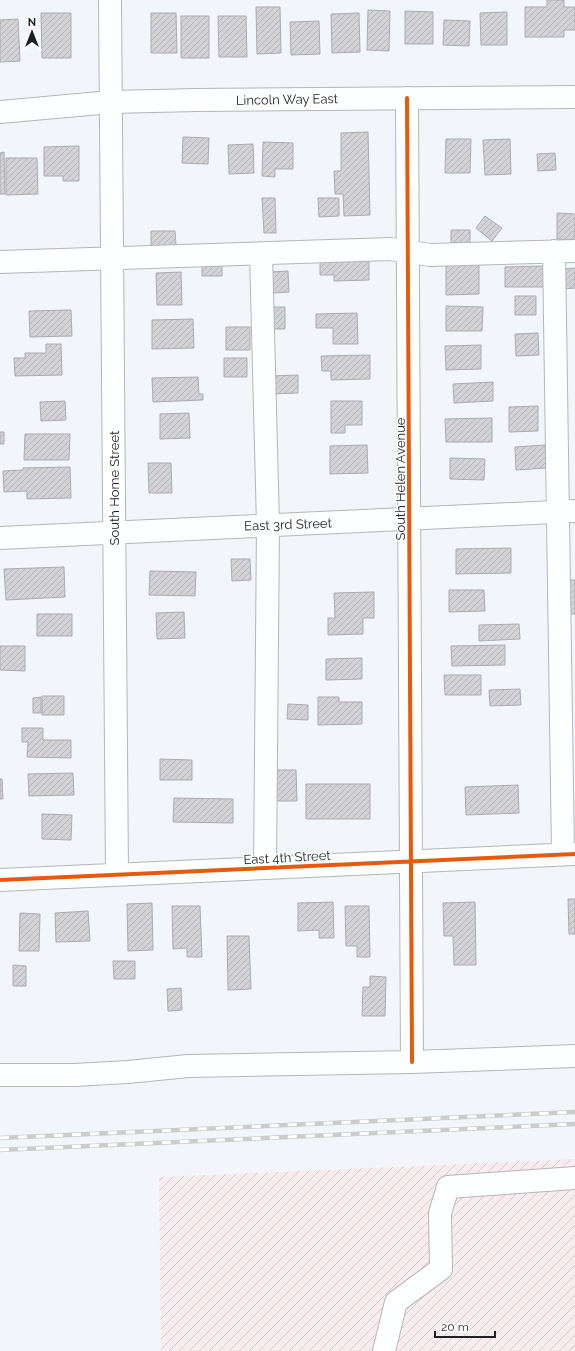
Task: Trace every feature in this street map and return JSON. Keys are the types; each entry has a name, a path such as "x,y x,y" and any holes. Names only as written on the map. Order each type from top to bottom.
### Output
{"street":[{"name":"South Home Street","path":"110,0 117,874"},
{"name":"Lincoln Way East","path":"0,112 111,102 575,97"},
{"name":"South Helen Avenue","path":"407,98 412,1062"},
{"path":"0,262 390,249 430,255 565,251 569,854"},
{"path":"261,253 268,525 265,868"},
{"name":"East 3rd Street","path":"0,538 567,511"},
{"name":"East 4th Street","path":"0,880 569,854"},
{"path":"0,1075 82,1075 188,1066 412,1062 575,1056"},
{"path":"384,1351 396,1302 441,1269 440,1213 448,1187 575,1178"}],"shaded area":[{"path":"575,1159 575,1351 161,1351 159,1177"}],"building":[{"path":"547,0 564,0 564,7 575,7 575,30 564,30 564,37 525,37 525,7 547,7"},
{"path":"256,7 280,7 281,53 257,54"},
{"path":"368,10 390,11 389,51 367,50"},
{"path":"405,11 433,12 433,44 405,44"},
{"path":"507,12 507,45 481,45 480,13"},
{"path":"41,13 71,13 71,58 42,58"},
{"path":"151,13 176,13 177,53 151,53"},
{"path":"359,13 360,52 332,53 331,14"},
{"path":"181,16 209,16 209,58 181,58"},
{"path":"218,16 246,16 247,57 219,57"},
{"path":"18,19 20,61 0,62 0,20"},
{"path":"444,20 470,21 469,46 443,45"},
{"path":"319,21 320,54 291,55 290,22"},
{"path":"368,132 370,215 344,216 343,194 335,194 334,171 341,171 341,133"},
{"path":"183,137 209,138 208,164 182,163"},
{"path":"446,139 471,139 470,173 445,173"},
{"path":"510,139 511,174 485,175 483,140"},
{"path":"263,142 293,143 293,169 275,169 275,177 262,176"},
{"path":"253,144 254,173 229,174 228,145"},
{"path":"79,146 79,181 63,181 63,176 44,176 44,147"},
{"path":"4,152 5,194 0,194 0,153"},
{"path":"555,153 556,170 538,171 537,154"},
{"path":"6,158 37,158 38,194 6,195"},
{"path":"262,198 275,198 276,233 264,233"},
{"path":"318,198 339,198 339,216 319,217"},
{"path":"557,213 575,214 575,240 557,239"},
{"path":"485,216 502,228 492,241 476,228"},
{"path":"451,230 470,230 470,243 451,243"},
{"path":"151,231 175,231 176,245 151,246"},
{"path":"369,256 369,280 334,281 334,275 320,275 320,262"},
{"path":"479,262 479,294 446,295 446,263"},
{"path":"202,263 222,263 222,276 202,276"},
{"path":"543,266 544,287 505,287 505,267"},
{"path":"575,268 575,288 562,289 561,269"},
{"path":"288,271 289,292 273,293 272,272"},
{"path":"181,272 182,305 157,305 156,273"},
{"path":"515,296 536,296 536,315 515,315"},
{"path":"446,306 483,307 482,331 446,331"},
{"path":"269,307 285,307 285,329 269,329"},
{"path":"71,310 72,336 30,337 29,311"},
{"path":"357,313 358,344 333,344 333,328 316,328 316,314"},
{"path":"193,319 194,348 152,349 152,320"},
{"path":"226,327 250,327 250,350 226,350"},
{"path":"538,333 539,355 516,356 515,334"},
{"path":"46,344 61,344 62,375 15,376 14,358 25,358 25,353 46,353"},
{"path":"481,345 481,369 446,370 445,346"},
{"path":"370,355 370,379 331,380 331,371 322,371 321,356"},
{"path":"224,358 247,358 247,377 224,377"},
{"path":"298,375 298,393 270,394 269,376"},
{"path":"198,377 199,394 203,394 203,400 153,402 152,378"},
{"path":"493,382 493,401 454,403 453,384"},
{"path":"65,401 66,420 41,421 40,402"},
{"path":"331,401 362,401 362,425 345,425 345,433 331,433"},
{"path":"538,406 538,431 509,432 509,407"},
{"path":"189,413 190,438 160,439 160,414"},
{"path":"492,418 492,442 446,442 445,419"},
{"path":"0,432 4,432 4,444 0,444"},
{"path":"25,434 70,434 69,460 24,460"},
{"path":"367,445 368,473 330,474 330,446"},
{"path":"545,445 546,468 516,470 515,447"},
{"path":"450,458 485,459 484,480 450,479"},
{"path":"148,463 171,463 172,493 149,493"},
{"path":"70,467 71,498 27,499 27,491 4,492 3,471 23,470 23,468"},
{"path":"511,548 511,573 456,574 456,549"},
{"path":"231,559 250,559 251,580 232,581"},
{"path":"64,567 65,597 6,600 4,569"},
{"path":"150,571 196,572 195,596 149,595"},
{"path":"568,580 575,580 575,614 569,614"},
{"path":"449,590 484,590 485,611 449,612"},
{"path":"374,592 374,618 363,618 363,634 328,635 328,618 335,618 334,593"},
{"path":"184,612 185,638 157,639 156,613"},
{"path":"37,614 72,614 72,636 37,636"},
{"path":"519,624 520,639 479,641 479,625"},
{"path":"505,645 505,665 452,666 451,646"},
{"path":"0,646 25,646 25,671 0,670"},
{"path":"362,658 362,679 326,680 326,659"},
{"path":"444,675 481,675 481,695 445,695"},
{"path":"520,689 521,705 490,706 489,690"},
{"path":"42,696 64,696 64,715 42,715"},
{"path":"41,697 41,713 33,713 33,698"},
{"path":"318,697 339,697 339,702 362,702 362,724 318,725"},
{"path":"288,704 308,705 308,720 287,719"},
{"path":"22,728 43,728 43,740 71,740 71,758 27,757 28,742 22,742"},
{"path":"160,759 192,760 192,780 160,780"},
{"path":"273,770 296,770 297,801 274,801"},
{"path":"73,773 74,795 29,796 28,774"},
{"path":"0,779 2,779 3,799 0,799"},
{"path":"306,784 370,784 370,819 306,819"},
{"path":"518,785 519,813 466,815 465,787"},
{"path":"174,798 233,799 233,823 173,822"},
{"path":"42,814 72,815 71,840 42,839"},
{"path":"568,899 575,899 575,934 569,934"},
{"path":"333,902 334,938 319,938 319,930 298,931 298,903"},
{"path":"475,902 476,965 454,965 453,936 444,936 443,903"},
{"path":"152,903 153,950 128,951 127,904"},
{"path":"172,906 200,906 202,957 187,957 187,948 173,949"},
{"path":"345,906 369,906 370,957 357,957 357,946 346,946"},
{"path":"88,911 90,941 56,942 55,913"},
{"path":"20,913 40,914 39,951 19,951"},
{"path":"227,936 249,936 251,989 228,990"},
{"path":"113,961 135,961 135,979 114,979"},
{"path":"13,965 26,966 26,986 13,986"},
{"path":"370,976 386,977 385,1016 362,1016 363,987 370,987"},
{"path":"181,988 182,1010 168,1011 167,989"}],"railway":[{"path":"0,1138 575,1112"},
{"path":"0,1150 575,1124"}],"cycle path":[{"path":"407,98 412,1062"},
{"path":"0,880 575,854"}]}
